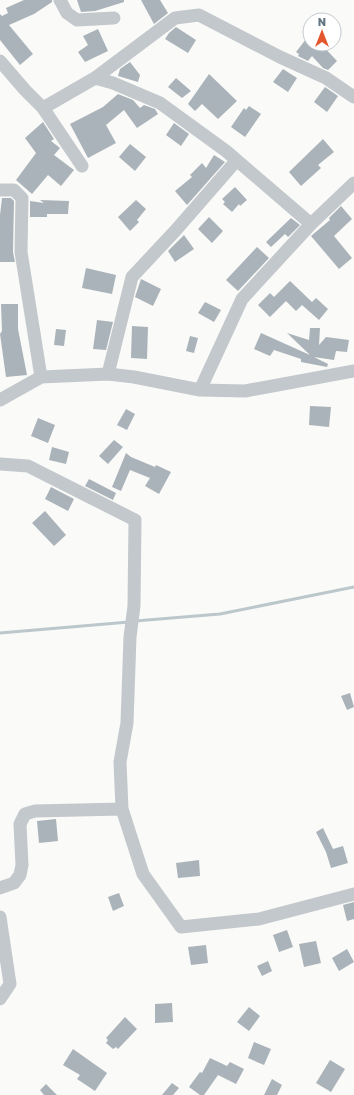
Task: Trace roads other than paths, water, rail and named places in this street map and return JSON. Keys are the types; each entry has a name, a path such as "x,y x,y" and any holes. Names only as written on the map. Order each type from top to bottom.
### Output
{"street":[{"path":"60,0 67,13 77,20 114,18"},
{"path":"43,108 95,78 176,18 199,15 280,57 326,78 354,97"},
{"path":"0,61 43,108 82,166"},
{"path":"95,78 113,83 160,103 236,160 311,224"},
{"path":"108,374 132,277 176,230 236,160"},
{"path":"200,390 242,299 311,224 354,183"},
{"path":"0,190 14,190 22,198 21,252 41,377"},
{"path":"0,400 41,377 108,374 134,377 200,390 245,391 354,371"},
{"path":"0,464 28,466 135,520 134,606 130,637 127,723 120,762 122,809 143,874 181,927 259,919 354,894"},
{"path":"0,888 14,883 20,875 22,866 20,824 25,814 35,811 122,809"},
{"path":"0,917 10,984 0,1000"}],"waterway":[{"path":"135,621 220,614 354,587"},
{"path":"0,633 129,622"}]}
